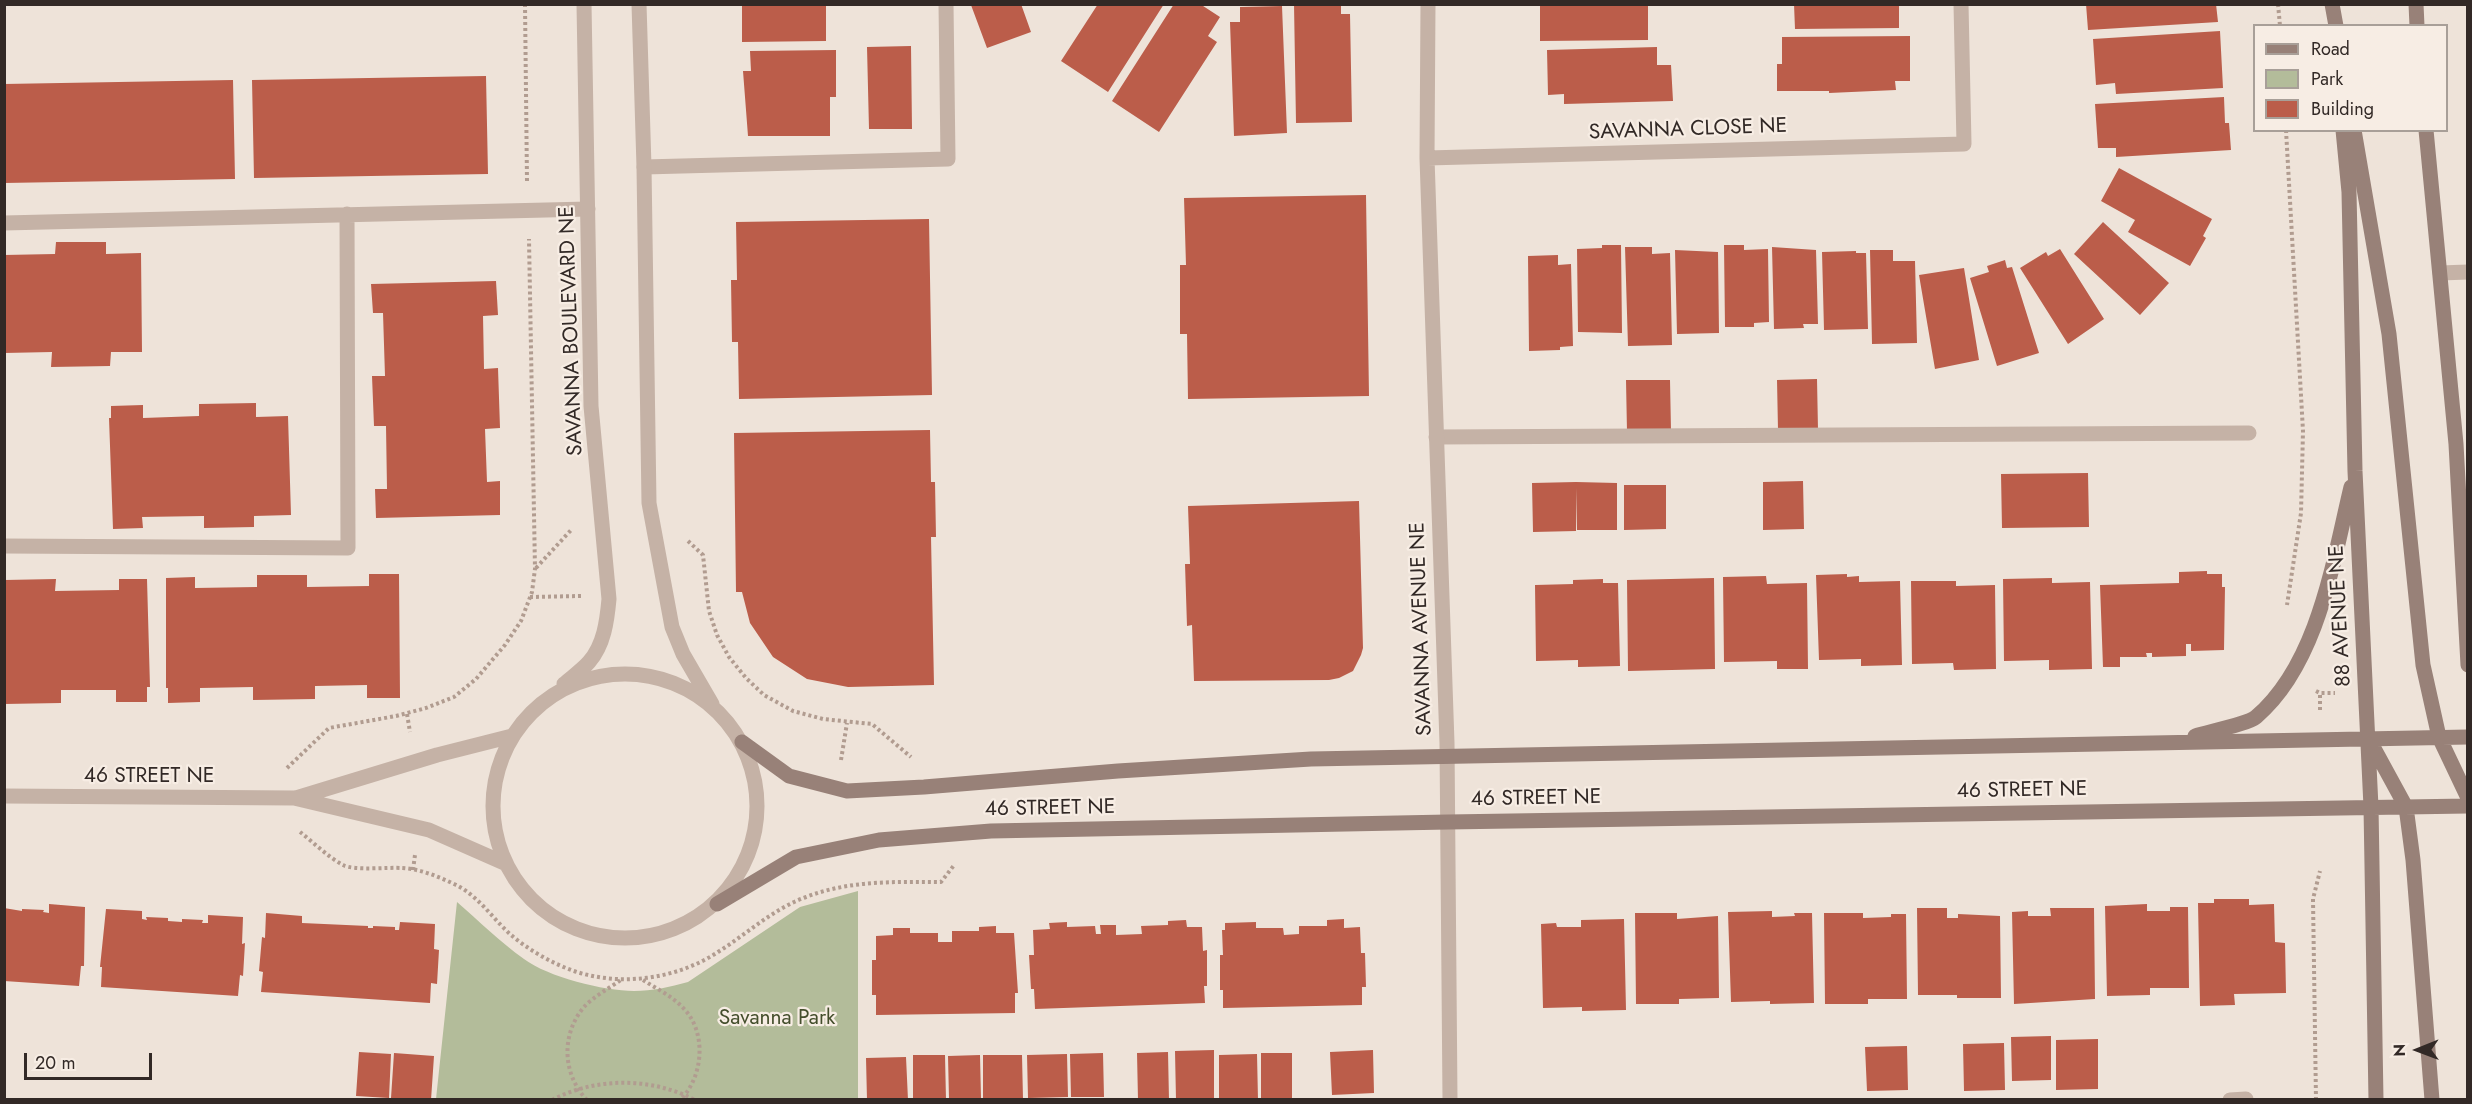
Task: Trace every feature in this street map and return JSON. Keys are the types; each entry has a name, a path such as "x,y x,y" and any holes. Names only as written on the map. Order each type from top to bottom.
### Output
{"street":[{"name":"SAVANNA BOULEVARD NE","path":"542,702 589,662 600,644 607,623 609,599 591,406 584,4"},
{"path":"639,4 649,503 672,627 683,654 713,706 742,742 756,783 757,827 743,869 717,904 683,927 586,934 552,919 525,894 504,863 493,820 496,777 512,736 542,702 583,680 629,673 674,682 713,706"},
{"path":"644,167 948,159 946,4"},
{"path":"1427,158 1428,4"},
{"name":"SAVANNA CLOSE NE","path":"1427,158 1964,144 1961,4"},
{"path":"2331,4 2334,24"},
{"path":"2416,4 2417,24"},
{"name":"88 AVENUE NE","path":"2343,132 2349,192 2355,471 2371,807 2376,1100"},
{"path":"2354,132 2389,334 2423,665 2439,737 2468,798"},
{"path":"2426,132 2456,444 2468,665"},
{"name":"SAVANNA AVENUE NE","path":"1427,158 1447,757 1450,1100"},
{"path":"4,224 588,209"},
{"path":"4,546 348,548 347,214"},
{"path":"2440,273 2468,272"},
{"path":"1436,437 2249,433"},
{"path":"2172,742 2255,719 2292,675 2322,607 2355,471"},
{"name":"46 STREET NE","path":"294,798 437,755 512,736"},
{"path":"2368,737 2406,807 2413,860 2432,1100"},
{"name":"46 STREET NE","path":"742,742 789,776 847,791 1300,760 2368,737 2468,737"},
{"name":"46 STREET NE","path":"4,796 294,798 429,830 504,863"},
{"name":"46 STREET NE","path":"717,904 796,857 879,840 992,831 2468,806"},
{"path":"2230,1100 2246,1099"}],"path":[{"path":"256,798 329,728 396,717 454,697 476,679 505,645 521,621 530,597 536,569 525,4"},
{"path":"2278,4 2280,24"},
{"path":"2286,132 2303,470 2301,513 2286,609"},
{"path":"536,569 601,498"},
{"path":"703,555 709,611 717,635 729,657 746,678 764,695 793,711 847,723 872,724"},
{"path":"530,597 584,596"},
{"path":"2319,716 2320,693 2343,693"},
{"path":"840,762 847,723"},
{"path":"345,866 404,868 439,877 457,885 481,903 511,935 552,962 576,972 623,979 642,979 672,973 699,963 718,953 777,909 805,897 856,884 941,882"},
{"path":"2316,1100 2313,899 2320,871"},
{"path":"586,1100 577,1090 568,1069 567,1046 573,1025 585,1006 623,979"},
{"path":"642,979 686,1011 696,1030 700,1053 696,1075 680,1100"},
{"path":"552,1100 567,1092 607,1084 634,1082 656,1084 695,1100"}],"green space":[{"name":"Savanna Park","path":"858,891 858,1099 436,1099 457,902 506,946 534,966 592,986 641,991 688,982 800,907"}],"building":[{"path":"972,4 1021,4 1031,32 987,48"},
{"path":"1098,4 1164,4 1108,92 1061,61"},
{"path":"1174,4 1200,4 1220,17 1208,36 1217,42 1159,132 1112,101"},
{"path":"1294,4 1341,4 1341,14 1350,14 1352,122 1296,123"},
{"path":"1540,4 1648,4 1648,40 1540,41"},
{"path":"1794,4 1899,4 1899,28 1795,29"},
{"path":"2086,4 2216,4 2218,22 2088,30"},
{"path":"742,5 826,5 826,41 742,42"},
{"path":"1282,6 1287,133 1234,136 1230,22 1240,22 1240,7"},
{"path":"2220,31 2223,88 2116,94 2115,83 2096,85 2093,39"},
{"path":"1910,36 1910,81 1895,81 1896,90 1829,93 1829,91 1777,91 1777,64 1782,64 1782,37"},
{"path":"911,46 912,129 869,129 867,47"},
{"path":"1657,47 1657,65 1671,65 1673,101 1564,104 1564,94 1548,95 1547,50"},
{"path":"836,50 836,97 830,97 830,136 748,136 743,71 751,71 750,51"},
{"path":"486,76 488,174 254,178 252,80"},
{"path":"233,80 235,179 4,183 4,84"},
{"path":"2224,97 2225,123 2229,123 2231,150 2116,157 2116,148 2098,148 2095,104"},
{"path":"2119,168 2212,219 2203,236 2206,238 2190,266 2128,232 2135,220 2101,201"},
{"path":"1366,195 1369,396 1188,399 1187,334 1180,334 1180,265 1186,265 1184,198"},
{"path":"929,219 932,395 739,399 738,342 732,342 731,280 737,280 736,222"},
{"path":"2103,222 2169,283 2140,315 2074,254"},
{"path":"56,242 106,242 106,254 141,253 142,352 111,352 110,366 51,367 52,352 4,353 4,255 55,254"},
{"path":"1602,245 1621,245 1622,333 1578,332 1577,249 1602,248"},
{"path":"1724,245 1744,245 1744,250 1768,249 1769,322 1754,323 1754,327 1725,327"},
{"path":"1625,247 1652,247 1652,254 1670,253 1672,345 1628,346"},
{"path":"1772,247 1816,250 1818,324 1803,324 1804,328 1774,329"},
{"path":"2060,249 2104,319 2068,344 2020,268 2046,252 2048,256"},
{"path":"1675,250 1718,252 1719,333 1677,334"},
{"path":"1870,250 1893,250 1893,261 1915,261 1917,343 1872,344"},
{"path":"1856,251 1856,253 1866,253 1868,329 1824,330 1822,252"},
{"path":"1558,255 1558,265 1571,264 1573,346 1560,347 1560,350 1529,351 1528,256"},
{"path":"2005,260 2007,268 2012,267 2039,353 1997,366 1970,278 1989,272 1987,266"},
{"path":"1964,268 1979,360 1935,369 1919,275"},
{"path":"496,281 498,315 483,316 484,369 498,368 500,428 485,429 487,482 500,481 500,515 376,518 375,489 387,489 386,426 374,426 372,376 385,376 383,313 373,313 371,284"},
{"path":"1817,379 1818,430 1778,430 1777,380"},
{"path":"1626,380 1670,380 1671,431 1627,432"},
{"path":"256,403 256,417 288,416 291,515 254,516 254,527 204,528 204,516 142,517 143,528 113,529 109,418 111,418 111,406 143,405 143,418 199,416 199,404"},
{"path":"930,430 931,482 935,482 936,537 931,537 934,685 848,687 807,679 773,657 750,623 742,592 736,592 734,433"},
{"path":"2088,473 2089,527 2002,528 2001,474"},
{"path":"1803,481 1804,529 1763,530 1763,482"},
{"path":"1532,483 1617,483 1617,530 1577,530 1576,488 1576,531 1533,532"},
{"path":"1624,485 1666,485 1666,529 1624,530"},
{"path":"1359,501 1363,648 1353,671 1329,680 1194,681 1192,625 1187,626 1185,564 1190,564 1188,506"},
{"path":"2207,571 2207,574 2222,574 2222,587 2225,587 2224,650 2191,651 2191,644 2186,644 2186,656 2152,657 2152,653 2146,653 2147,657 2120,657 2120,667 2103,667 2100,585 2179,583 2179,572"},
{"path":"369,574 399,574 400,698 367,698 367,685 315,686 315,699 253,700 253,687 200,688 200,702 168,703 166,578 195,577 195,588 257,587 257,575 307,575 307,587 369,586"},
{"path":"1847,574 1847,577 1859,576 1859,582 1900,581 1902,665 1861,666 1861,659 1819,660 1816,575"},
{"path":"1766,576 1767,584 1807,583 1808,669 1777,669 1777,661 1724,662 1723,577"},
{"path":"1714,578 1715,669 1628,671 1627,580"},
{"path":"2052,578 2052,583 2090,582 2092,669 2049,670 2049,660 2004,661 2003,579"},
{"path":"56,579 55,591 119,590 119,579 147,579 150,687 147,687 147,702 116,702 116,690 61,690 61,703 4,704 5,580"},
{"path":"1603,579 1603,583 1618,583 1620,666 1578,667 1578,660 1536,661 1535,585 1573,584 1573,580"},
{"path":"1911,581 1956,581 1956,586 1995,585 1996,669 1954,670 1953,663 1912,664"},
{"path":"2214,899 2249,899 2249,905 2274,904 2275,942 2285,943 2286,993 2234,994 2235,1005 2200,1006 2198,903 2214,903"},
{"path":"49,904 85,907 84,966 81,966 79,986 4,981 4,908 22,911 22,909 44,910 43,912 49,913"},
{"path":"2147,904 2147,911 2170,911 2170,907 2188,907 2189,988 2150,988 2150,995 2107,996 2105,906"},
{"path":"1917,908 1947,908 1947,918 1958,918 1958,914 2000,916 2001,998 1918,995"},
{"path":"2050,908 2094,908 2095,999 2014,1004 2012,912 2028,911 2028,916 2051,916"},
{"path":"106,909 142,911 142,919 147,920 146,917 168,918 168,921 182,922 182,919 203,920 202,923 208,923 208,915 243,917 242,944 245,943 243,976 240,975 238,996 101,987 102,967 100,967"},
{"path":"1772,911 1772,917 1812,913 1814,1003 1731,1002 1728,912"},
{"path":"266,913 302,916 302,923 368,926 368,928 373,928 373,926 395,927 395,930 399,930 400,922 435,924 434,949 439,950 437,984 431,983 430,1003 261,992 263,972 259,971 262,937 265,938"},
{"path":"1635,913 1677,913 1677,919 1718,916 1719,998 1679,999 1679,1004 1636,1004"},
{"path":"1824,913 1863,913 1863,918 1906,914 1907,999 1868,999 1868,1004 1825,1004"},
{"path":"1344,919 1344,928 1360,927 1361,953 1365,953 1366,987 1362,987 1362,1005 1223,1008 1223,990 1220,990 1220,955 1223,955 1222,930 1225,930 1225,923 1256,922 1256,928 1283,928 1284,935 1299,934 1299,926 1327,926 1327,920"},
{"path":"1624,919 1626,1010 1582,1011 1582,1007 1543,1008 1541,924 1556,923 1557,927 1581,927 1581,920"},
{"path":"1186,920 1187,927 1202,927 1203,951 1207,950 1205,1003 1035,1009 1029,955 1034,955 1033,930 1050,929 1049,923 1067,922 1067,927 1095,926 1096,934 1101,934 1100,925 1116,925 1116,935 1142,934 1141,926 1168,925 1168,921"},
{"path":"996,926 996,933 1014,933 1018,993 1015,993 1015,1013 876,1015 876,995 872,995 872,960 876,960 876,936 893,935 893,928 910,928 910,933 938,933 938,942 952,942 952,931 979,931 979,927"},
{"path":"2051,1036 2051,1080 2012,1081 2011,1037"},
{"path":"2098,1039 2098,1089 2056,1090 2056,1040"},
{"path":"2004,1043 2005,1090 1964,1091 1963,1044"},
{"path":"1907,1046 1908,1090 1867,1091 1865,1047"},
{"path":"1214,1050 1214,1100 1176,1100 1175,1051"},
{"path":"1373,1050 1374,1093 1332,1095 1330,1052"},
{"path":"359,1052 391,1054 389,1098 356,1096"},
{"path":"1168,1052 1169,1100 1138,1100 1137,1053"},
{"path":"394,1053 434,1056 431,1100 391,1098"},
{"path":"1103,1053 1104,1097 1071,1097 1070,1054"},
{"path":"1261,1053 1292,1053 1292,1100 1261,1100"},
{"path":"1067,1054 1068,1097 1028,1098 1027,1055"},
{"path":"1257,1054 1258,1100 1219,1100 1219,1055"},
{"path":"913,1055 945,1055 946,1100 913,1100"},
{"path":"980,1055 981,1098 949,1099 948,1056"},
{"path":"983,1055 1022,1055 1023,1099 983,1099"},
{"path":"906,1057 908,1100 867,1100 866,1058"}]}
